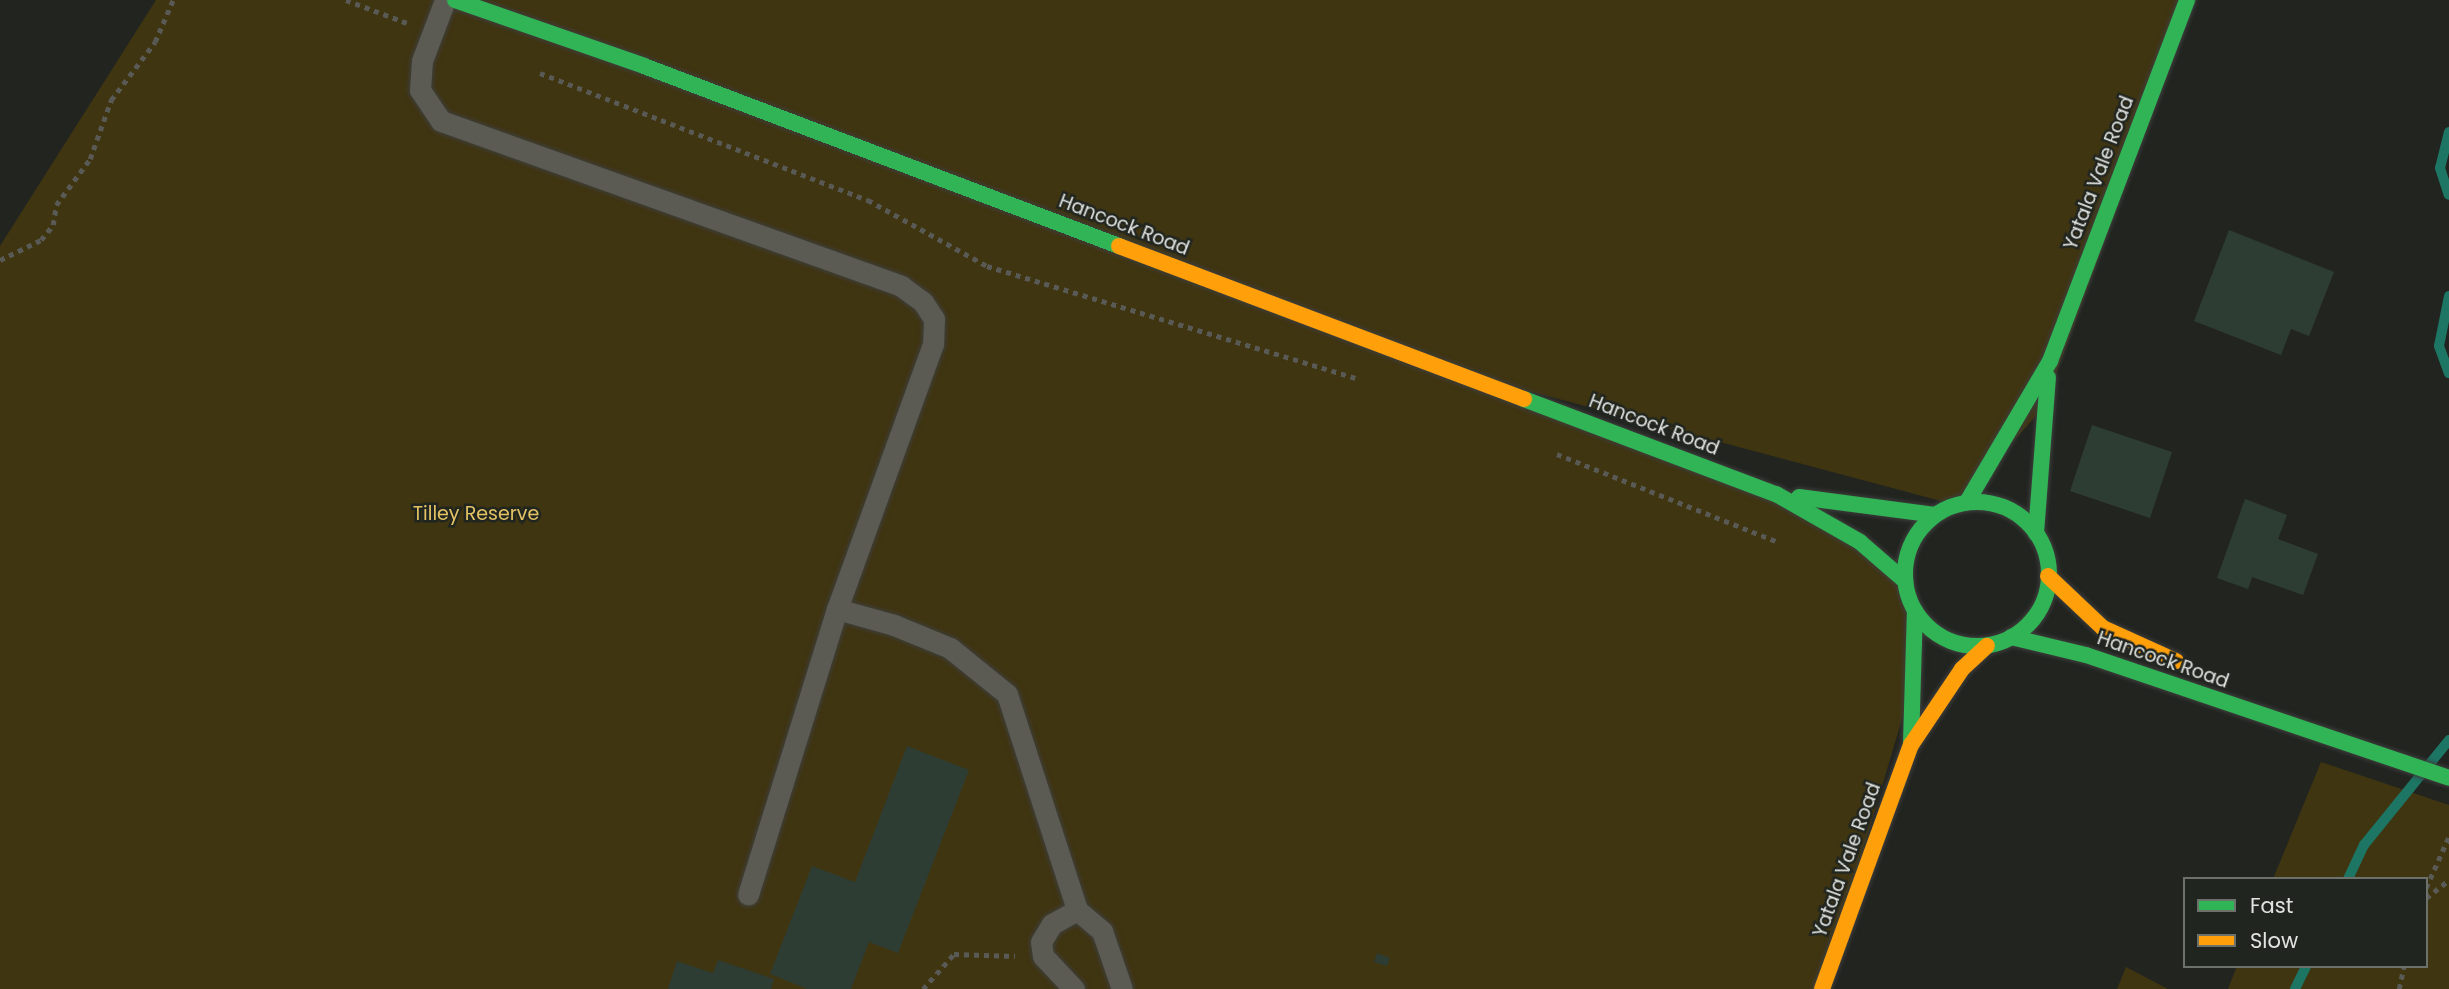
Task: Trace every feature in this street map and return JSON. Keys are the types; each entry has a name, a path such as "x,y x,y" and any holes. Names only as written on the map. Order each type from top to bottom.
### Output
{"main road":[{"name":"Hancock Road","path":"456,0 657,71 1776,494 1860,542 1905,581"},
{"name":"Yatala Vale Road","path":"1968,502 2050,361 2187,0"},
{"name":"Yatala Vale Road","path":"2036,533 2050,361"},
{"name":"Hancock Road","path":"1776,494 1935,515"},
{"path":"1968,502 1990,503 2011,510 2036,533 2045,549 2049,576 2038,611 2011,637 1987,646 1964,645 1940,637 1914,611 1905,581 1913,539 1935,515 1968,502"},
{"name":"Hancock Road","path":"2049,576 2104,628 2191,667"},
{"name":"Yatala Vale Road","path":"1911,745 1914,611"},
{"name":"Hancock Road","path":"2011,637 2085,655 2185,692 2261,713 2449,778"},
{"name":"Yatala Vale Road","path":"1822,989 1911,745 1962,669 1987,646"},
{"name":"Hancock Road","path":"2223,682 2261,713"}],"lane":[{"path":"445,0 431,31 420,90 441,121 901,286 923,302 934,319 933,344 837,609 748,894"},
{"path":"837,609 894,625 950,648 1007,694 1077,910 1102,931 1122,989"},
{"path":"1074,989 1043,956 1041,942 1052,924 1077,910"}],"path":[{"path":"0,260 41,240 54,225 56,205 90,159 111,100 155,42 173,0"},
{"path":"346,0 431,31"},
{"path":"526,67 868,200 987,266 1358,379"},
{"path":"1554,453 1788,546"},
{"path":"2428,883 2449,836"},
{"path":"2428,896 2449,880"},
{"path":"923,989 954,954 1043,956"},
{"path":"2399,989 2404,968"}],"green space":[{"name":"Tilley Reserve","path":"156,0 2193,0 2044,407 1956,505 1446,369 1776,494 1905,581 1913,682 1822,989 0,989 0,246"},
{"path":"2321,762 2449,805 2449,989 2228,989 2236,968 2428,968 2428,877 2274,877"},
{"path":"2126,967 2168,989 2117,989"}],"building":[{"path":"2229,230 2334,272 2309,336 2291,329 2281,355 2194,321"},
{"path":"2092,425 2172,452 2150,518 2070,491"},
{"path":"2245,499 2287,515 2278,539 2318,554 2303,595 2252,577 2248,589 2217,578"},
{"path":"907,746 969,770 898,953 869,942 851,989 807,989 770,974 812,866 855,882"},
{"path":"1377,953 1390,958 1387,966 1374,962"},
{"path":"718,960 774,979 771,989 668,989 677,961 713,973"}],"waterway":[{"path":"2449,132 2440,168 2449,195"},
{"path":"2449,296 2439,346 2449,373"},
{"path":"2349,877 2364,845 2449,740"},
{"path":"2295,989 2305,968"}],"traffic: fast":[{"path":"455,0 644,66 1119,246"},
{"path":"1967,502 2050,361 2187,0"},
{"path":"2036,533 2048,377"},
{"path":"1524,399 1776,494 1860,542 1905,581"},
{"path":"1799,497 1935,515"},
{"path":"1977,502 2005,507 2028,523 2044,546 2049,574 2044,602 2028,625 2005,641 1977,646 1949,641 1926,625 1910,602 1905,574 1910,546 1926,523 1949,507 1977,502"},
{"path":"1911,743 1915,611"},
{"path":"2011,637 2086,655 2449,778"}],"traffic: slow":[{"path":"1119,246 1524,399"},
{"path":"2048,576 2103,628 2176,661"},
{"path":"1822,989 1911,745 1962,669 1987,646"}]}
